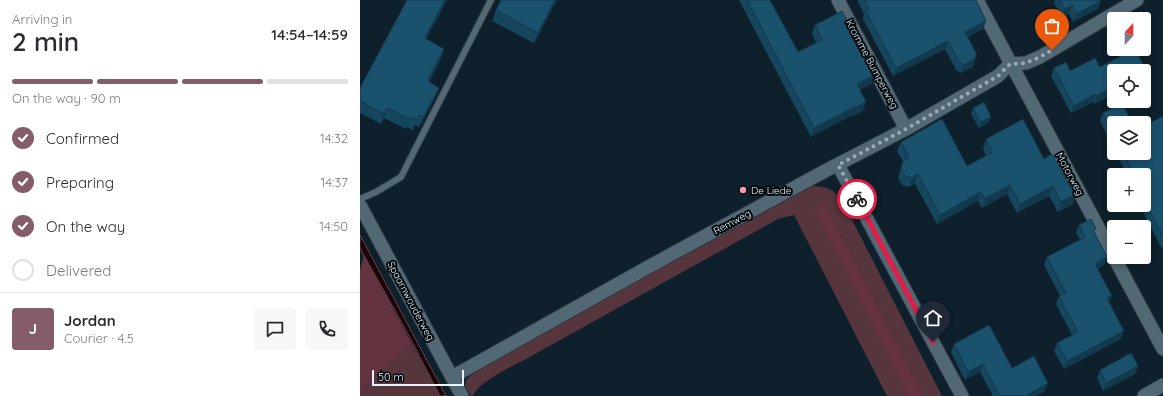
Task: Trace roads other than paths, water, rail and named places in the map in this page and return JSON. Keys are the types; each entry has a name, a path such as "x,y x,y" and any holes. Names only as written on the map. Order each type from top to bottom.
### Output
{"street":[{"name":"Kromme Bumperweg","path":"838,0 906,129"},
{"name":"Motorweg","path":"977,0 1163,349"},
{"path":"1010,64 1026,63 1040,57 1137,0"},
{"name":"Remweg","path":"452,377 650,266 906,129 998,76 1010,64"},
{"path":"838,165 962,396"},
{"name":"Spaarnwouderweg","path":"360,205 462,396"},
{"path":"1144,396 1163,385"}],"lane":[{"path":"360,200 401,177 491,0"}],"place":[{"name":"De Liede","path":"743,190"}]}
